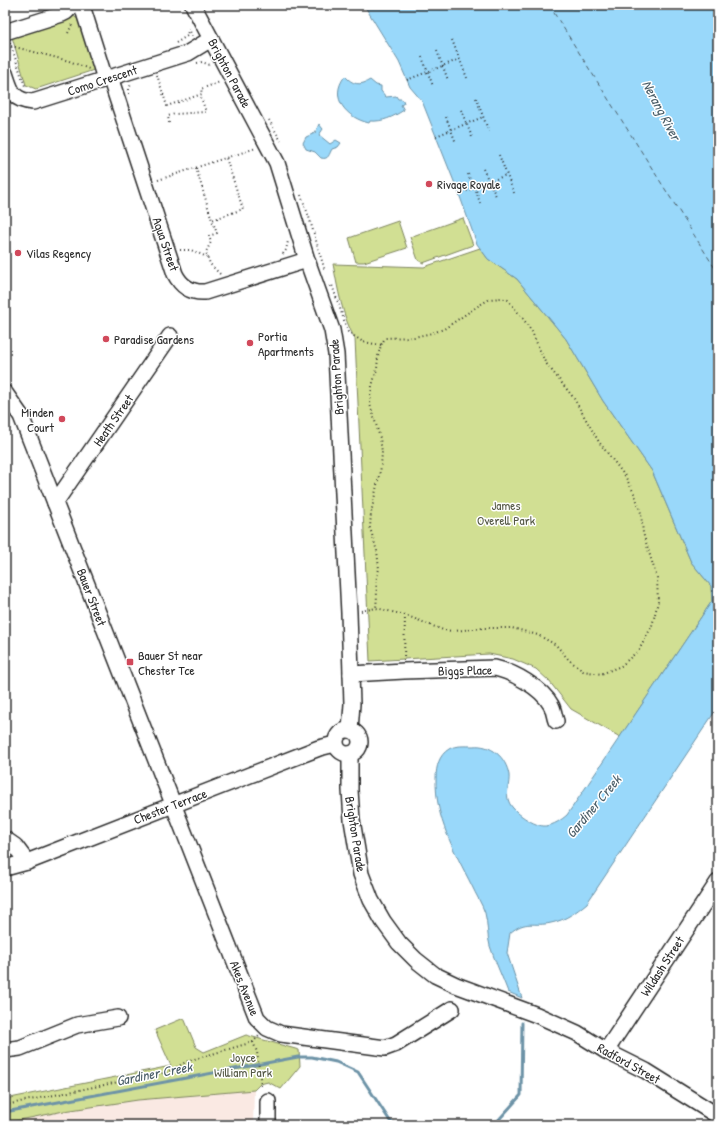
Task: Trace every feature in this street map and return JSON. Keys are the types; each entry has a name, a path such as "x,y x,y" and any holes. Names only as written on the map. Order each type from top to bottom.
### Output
{"street":[{"path":"5,28 61,9 66,5"},
{"name":"Brighton Parade","path":"193,5 277,163 307,260 332,330 336,354 351,674 352,704 350,730"},
{"path":"8,39 78,7"},
{"name":"Aqua Street","path":"78,7 108,78 175,274 182,284 192,291 205,292 307,260"},
{"name":"Como Crescent","path":"5,73 10,89 16,96 23,101 33,102 188,53 212,39"},
{"name":"Heath Street","path":"55,503 170,336"},
{"name":"Bauer Street","path":"5,393 21,416 173,805"},
{"name":"Biggs Place","path":"351,674 495,668 506,670 539,690 551,705 556,721"},
{"path":"344,730 350,730 356,733 360,742 357,750 350,754 341,752 337,748 336,744 338,734 344,730"},
{"name":"Chester Terrace","path":"5,868 27,862 319,748 336,744"},
{"name":"Brighton Parade","path":"350,754 352,820 357,854 361,874 371,900 383,921 399,943 416,960 435,975 456,985 537,1015"},
{"name":"Akes Avenue","path":"173,805 257,1018 267,1028 281,1034 385,1048 396,1044 452,1009"},
{"path":"5,839 15,846 27,862"},
{"name":"Wildash Street","path":"606,1051 718,882"},
{"name":"Radford Street","path":"537,1015 577,1033 606,1051 646,1071 718,1116"},
{"path":"5,1050 20,1048 77,1025 118,1018"},
{"path":"268,1101 268,1125"}],"path":[{"path":"8,39 92,70"},
{"path":"452,40 467,78"},
{"path":"437,51 448,80"},
{"path":"422,57 433,86"},
{"path":"407,80 460,59"},
{"path":"193,63 202,62 213,67"},
{"path":"151,77 157,75 167,106 200,95"},
{"path":"169,123 168,116 175,114 206,112 200,95 202,94 201,89 221,82 218,77"},
{"path":"130,99 130,88 132,84 138,82"},
{"path":"476,98 489,132"},
{"path":"461,110 472,137"},
{"path":"446,117 456,143"},
{"path":"436,136 483,117"},
{"path":"158,180 256,148 253,142"},
{"path":"499,156 514,193"},
{"path":"212,220 243,209 226,158"},
{"path":"196,168 217,233 209,236 211,242 207,249 207,257 210,264 221,275 215,277"},
{"path":"483,169 496,196"},
{"path":"468,174 480,203"},
{"path":"459,194 506,175"},
{"path":"281,256 286,250 288,239"},
{"path":"178,243 182,256"},
{"path":"180,250 191,250 207,257"},
{"path":"317,288 332,285 348,332 363,342 381,345"},
{"path":"501,298 508,300 524,320 532,332 545,362 573,397 599,442 628,482 635,495 641,513 643,533 657,578 658,602 652,626 639,650 621,666 601,674 583,671 569,660 556,645 538,635 512,628 483,628 454,631 443,630 405,615 376,608 376,581 379,569 377,551 370,528 371,513 381,467 382,452 380,438 370,404 372,386 377,369 381,345 385,338 414,337 444,329 490,299 501,298"},
{"path":"404,671 405,615"},
{"path":"5,1105 168,1072 188,1061 253,1042 267,1028"},
{"path":"253,1042 257,1052 261,1086"}],"shaded area":[{"path":"254,1090 253,1125 5,1125 5,1123 64,1111 138,1100"}],"green space":[{"path":"72,15 78,19 94,70 36,89 26,85 12,37"},
{"path":"463,218 473,245 423,263 418,260 410,237"},
{"path":"398,221 407,248 364,262 356,262 349,238"},
{"name":"James Overell Park","path":"480,248 488,259 517,279 566,339 603,401 652,471 691,562 711,586 712,601 620,737 571,709 549,681 536,669 513,659 489,654 370,661 355,339 344,312 333,264 424,267"},
{"name":"Joyce William Park","path":"184,1018 196,1047 204,1052 246,1035 299,1050 300,1066 281,1089 268,1082 260,1084 254,1090 138,1100 64,1111 5,1123 5,1099 171,1066 155,1030"}],"water":[{"name":"Nerang River","path":"364,5 718,5 718,707 587,903 566,918 556,922 521,926 510,933 507,953 522,998 508,992 490,946 484,910 452,847 442,821 437,793 436,774 440,758 449,749 454,747 480,746 492,750 501,757 505,763 509,775 508,799 511,806 525,818 541,826 546,826 560,820 567,815 712,601 711,586 691,562 652,471 603,401 566,339 517,279 488,259 477,244 422,101 410,87 399,62"},
{"path":"345,76 357,84 370,80 376,85 381,86 381,91 386,97 396,96 398,99 403,100 404,103 401,105 404,110 388,118 379,121 370,121 369,123 354,117 342,106 339,99 338,92 340,84"},
{"path":"319,124 323,129 319,135 330,144 336,140 341,143 338,147 332,149 326,158 321,158 315,152 306,149 303,143 306,137 315,133"}],"waterway":[{"name":"Gardiner Creek","path":"494,1125 521,1095 522,1023"},
{"name":"Gardiner Creek","path":"5,1112 298,1057 312,1057 336,1062 358,1072 390,1121 397,1125"}],"ferry route":[{"path":"549,5 718,273"}],"place":[{"name":"Rivage Royale","path":"429,184"},
{"name":"Vilas Regency","path":"18,253"},
{"name":"Paradise Gardens","path":"106,339"},
{"name":"Portia Apartments","path":"250,343"},
{"name":"Minden Court","path":"62,419"},
{"name":"Bauer St near Chester Tce","path":"130,662"}]}
